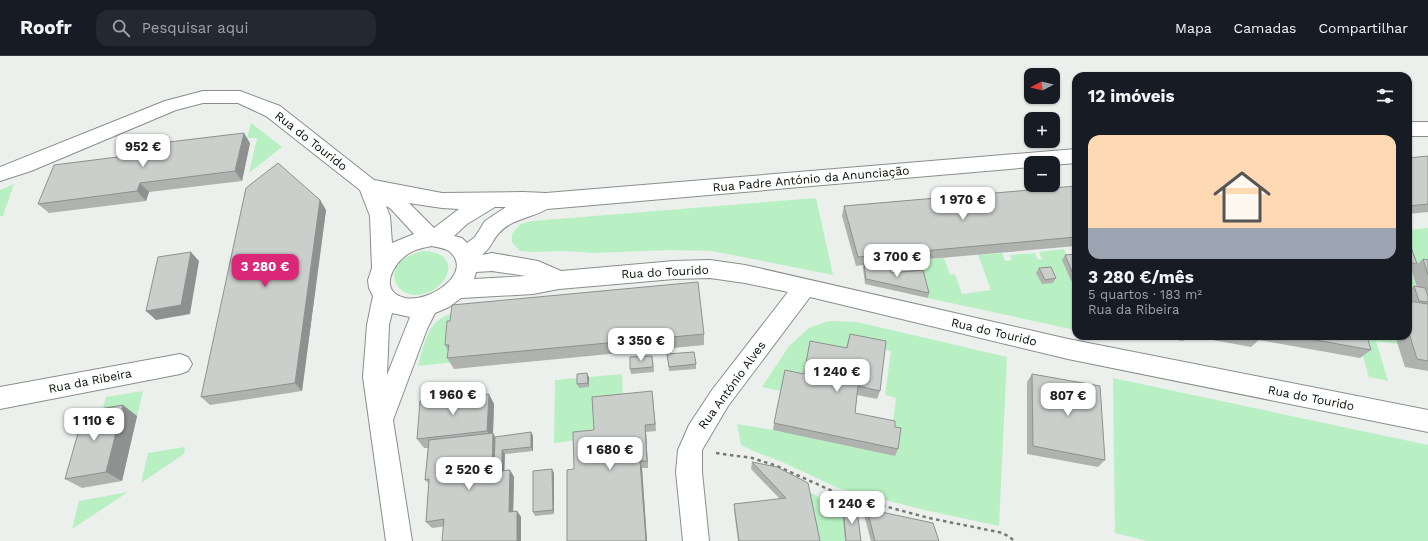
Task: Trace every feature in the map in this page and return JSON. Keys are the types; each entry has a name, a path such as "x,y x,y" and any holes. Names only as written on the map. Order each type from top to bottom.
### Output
{"street":[{"name":"Rua do Tourido","path":"0,174 24,166 171,105 203,97 240,97 273,111 368,186 397,203 433,239"},
{"path":"1412,129 1428,129"},
{"name":"Rua Padre António da Anunciação","path":"368,186 428,199 452,201 523,198 546,201 1072,156"},
{"name":"Rua do Tourido","path":"368,186 380,216 382,267"},
{"name":"Rua Padre António da Anunciação","path":"433,239 460,218 492,200"},
{"name":"Rua Padre António da Anunciação","path":"465,260 482,243 492,227 512,213 546,201"},
{"path":"433,239 448,242 456,246 465,260 464,277 457,289 443,300 427,306 414,308 402,307 392,303 381,291 379,279 382,267 389,257 408,244 433,239"},
{"path":"465,260 492,262 538,270 559,280"},
{"name":"Rua do Tourido","path":"457,289 533,285 559,280 674,270 710,269 745,274 805,287 1068,349 1428,421"},
{"name":"Rua António Alves","path":"696,541 689,472 690,450 698,433 720,398 805,287"},
{"path":"384,296 378,325 376,377 399,541"},
{"path":"382,417 427,306"},
{"name":"Rua da Ribeira","path":"0,398 180,364"}],"path":[{"path":"690,450 752,458 777,466 839,494 929,518 1003,534 1015,541"}],"green space":[{"path":"251,123 282,147 249,173 257,138 247,138"},
{"path":"14,184 3,216 0,216 0,190"},
{"path":"816,198 833,275 712,251 670,250 593,253 566,251 531,252 520,251 512,242 512,234 520,224 532,221"},
{"path":"1428,228 1428,270 1412,269 1412,230"},
{"path":"1064,249 1069,260 1063,261 1072,281 1072,329 928,298 916,261 944,258 950,275 955,274 962,294 991,290 978,255 1002,253 1005,261 1012,260 1010,255 1035,253 1038,260 1042,259 1039,252"},
{"path":"423,251 437,253 445,258 448,271 444,281 436,288 423,294 411,294 402,290 396,283 394,275 398,265 407,257"},
{"path":"1412,272 1419,293 1412,305"},
{"path":"458,312 454,362 418,366 426,339 434,325 440,319"},
{"path":"828,321 857,322 1007,357 999,526 929,511 838,488 741,445 737,424 773,430 892,429 896,398 885,395 891,351 847,342 845,357 803,382 781,391 762,387 789,346 809,328"},
{"path":"1358,340 1396,340 1398,344 1376,341 1388,381 1369,377"},
{"path":"622,374 623,401 596,438 554,443 555,380"},
{"path":"1113,378 1428,445 1428,541 1147,541 1115,533"},
{"path":"143,391 137,416 99,422 106,397"},
{"path":"185,447 184,454 141,483 148,453"},
{"path":"806,490 842,510 845,541 816,541"},
{"path":"128,492 72,529 79,501"}],"building":[{"path":"244,133 235,171 140,183 137,191 38,204 54,165 149,153 152,144"},
{"path":"1428,156 1428,204 1412,206 1412,158"},
{"path":"278,163 320,200 295,383 201,397 246,188"},
{"path":"1072,186 1072,237 858,257 844,206 1024,190 1024,192 1060,192 1060,187"},
{"path":"1412,250 1417,264 1412,263"},
{"path":"191,252 181,305 146,311 158,257"},
{"path":"1072,254 1072,271 1065,255"},
{"path":"1423,259 1428,260 1428,275"},
{"path":"864,263 889,267 891,273 923,270 929,293 866,279"},
{"path":"1051,267 1056,278 1045,280 1039,268"},
{"path":"698,282 704,334 447,358 449,345 445,345 447,321 450,321 452,305"},
{"path":"1414,286 1425,288 1428,296 1428,302 1419,301"},
{"path":"1412,302 1428,304 1428,361 1417,359 1411,340"},
{"path":"850,334 886,341 880,391 858,386 855,413 895,421 895,427 901,428 898,449 774,423 785,370 804,374 810,341 847,348"},
{"path":"1316,340 1368,340 1371,350"},
{"path":"694,352 696,364 669,367 667,354"},
{"path":"652,356 653,367 630,369 630,357"},
{"path":"587,373 588,383 577,384 577,374"},
{"path":"1032,374 1100,386 1105,460 1033,446"},
{"path":"652,391 655,424 645,425 647,461 640,461 646,541 567,541 567,470 574,469 573,432 594,430 592,397"},
{"path":"489,394 487,431 417,439 420,401"},
{"path":"123,405 106,472 65,479 84,412"},
{"path":"531,432 531,447 502,450 502,471 494,472 495,437"},
{"path":"493,433 492,472 510,470 509,512 517,511 517,541 442,541 444,519 426,522 429,479 425,480 429,440"},
{"path":"752,462 777,467 808,483 820,541 739,541 734,504 786,498"},
{"path":"552,469 553,510 533,512 533,471"},
{"path":"843,506 857,510 861,541 846,541"},
{"path":"867,509 933,523 939,541 875,541"}]}
